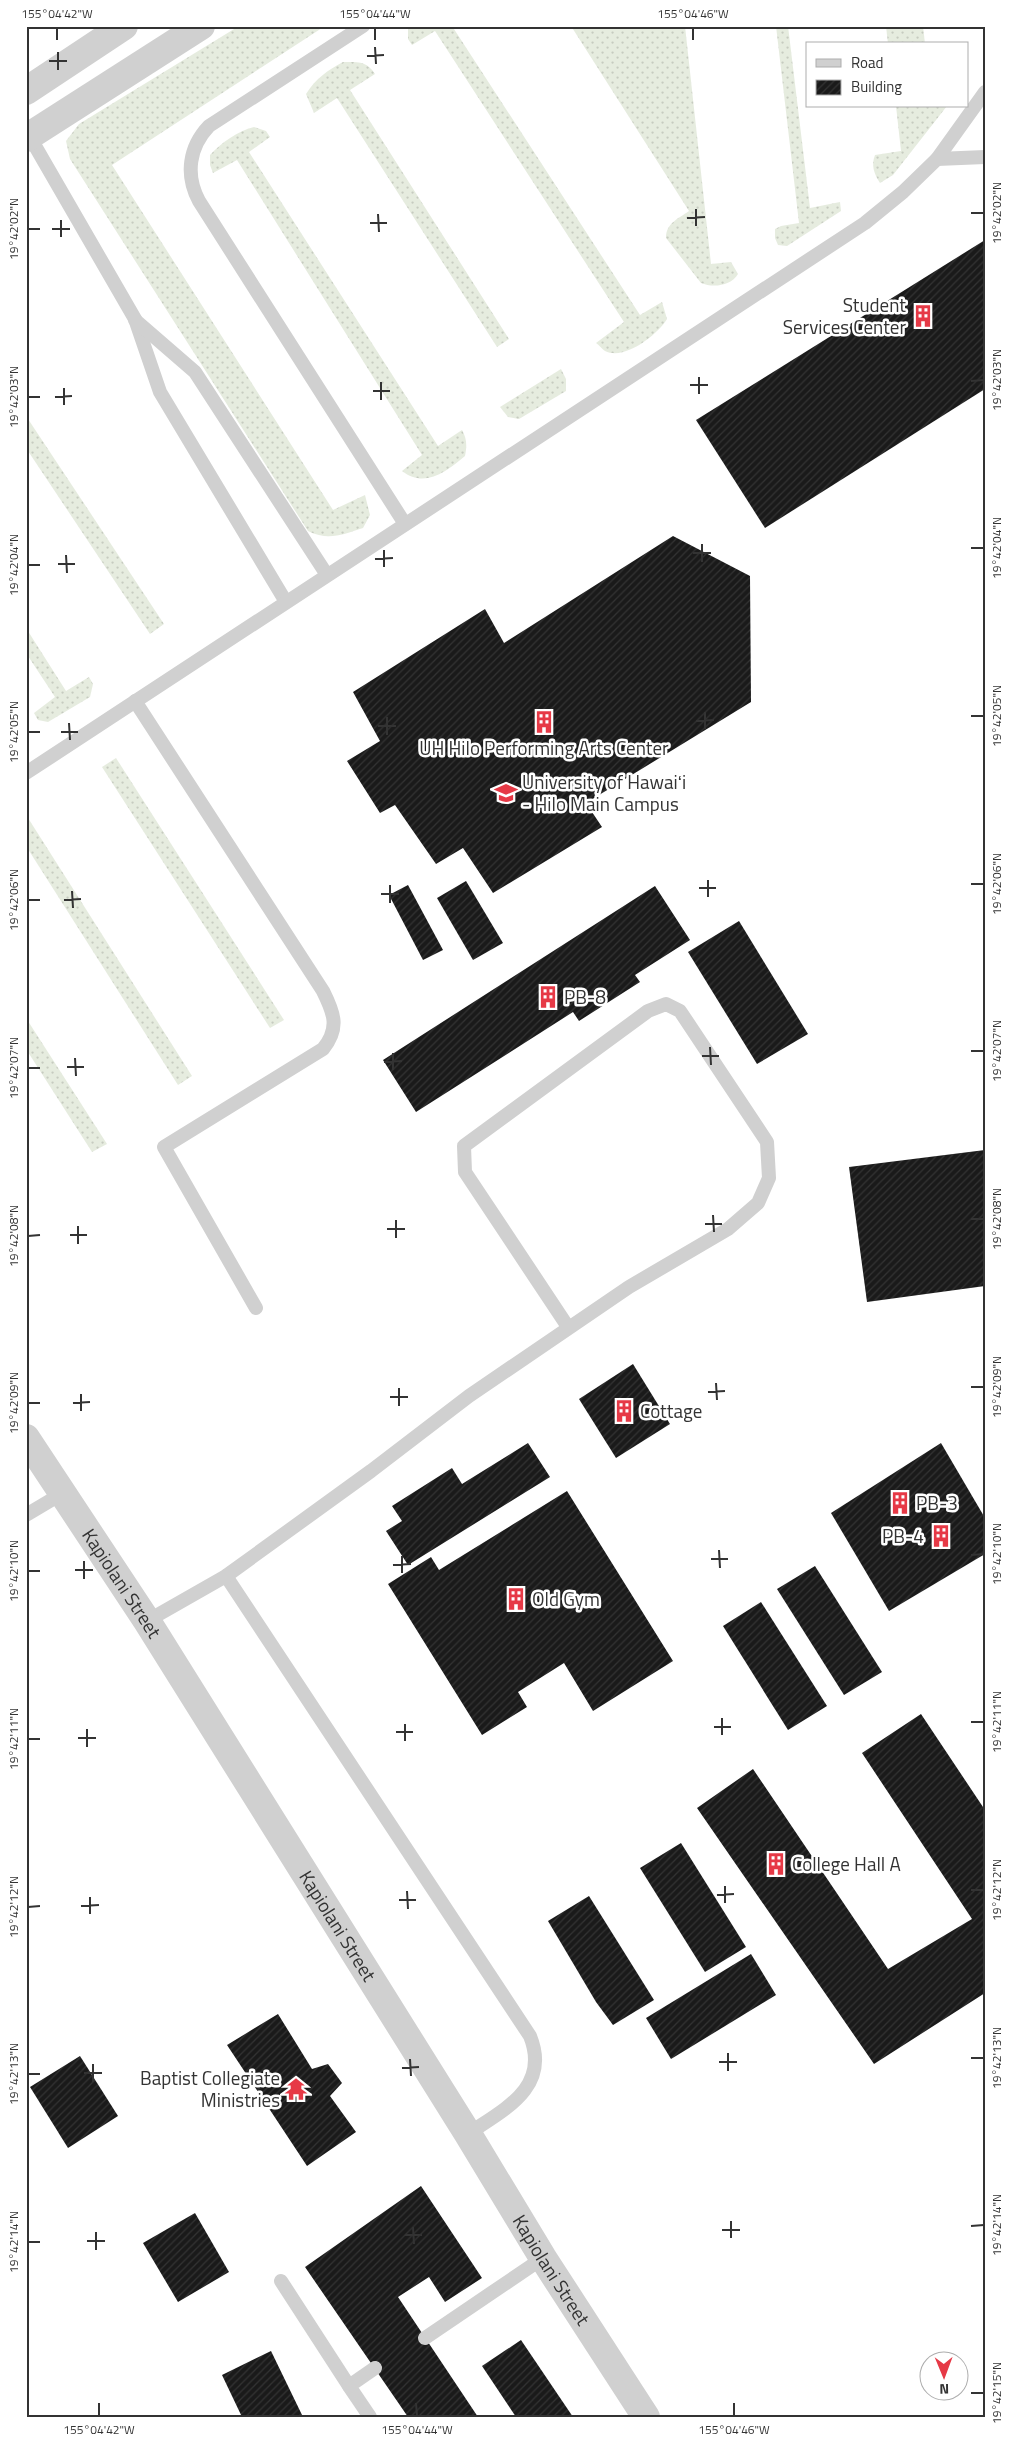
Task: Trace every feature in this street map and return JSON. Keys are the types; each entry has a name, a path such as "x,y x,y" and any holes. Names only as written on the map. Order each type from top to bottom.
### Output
{"street":[{"path":"26,91 124,26"},
{"path":"27,135 201,26"},
{"name":"Kapiolani Street","path":"26,1438 147,1621 468,2134 543,2258 646,2417"}],"lane":[{"path":"363,26 209,126 196,144 192,158 191,173 193,187 199,201 405,524"},
{"path":"26,772 864,223 903,192 937,159 985,92"},
{"path":"27,135 135,320 160,392 286,602"},
{"path":"937,159 985,156"},
{"path":"135,320 195,372 327,575"},
{"path":"135,701 323,991 335,1019 334,1030 322,1049 164,1147 256,1308"},
{"path":"147,1621 226,1576 371,1471 469,1396 629,1287 728,1229 758,1204 768,1178 767,1142 680,1011 666,1004 648,1011 464,1146 465,1172 568,1327"},
{"path":"26,1515 63,1493"},
{"path":"226,1576 530,2036 534,2049 534,2068 525,2092 516,2101 468,2134"},
{"path":"424,2338 543,2258"},
{"path":"281,2281 370,2417"},
{"path":"349,2386 375,2368"}],"shaded area":[{"path":"239,26 325,26 112,165 333,510 365,495 370,515 363,528 342,535 322,536 308,531 70,159 66,141 79,124"},
{"path":"408,26 452,26 640,315 662,302 667,319 649,338 631,349 613,353 605,351 596,343 624,322 435,31 412,45 408,39"},
{"path":"571,26 685,26 711,264 731,262 738,274 731,281 716,286 701,283 666,238 670,225 689,211"},
{"path":"776,26 788,26 810,208 840,202 841,211 787,246 778,245 775,238 775,229 799,223"},
{"path":"886,26 923,26 925,42 888,42"},
{"path":"343,62 365,64 375,74 350,90 509,339 497,347 337,98 314,113 306,94 322,75"},
{"path":"896,108 945,108 893,175 880,183 874,169 875,155 901,151"},
{"path":"254,127 266,131 270,137 249,152 438,446 462,430 466,443 465,456 443,472 427,478 419,478 402,471 422,455 237,160 213,173 210,165 210,155 230,138"},
{"path":"561,369 566,379 566,391 519,419 508,417 500,407"},
{"path":"26,416 164,624 150,634 26,448"},
{"path":"26,628 66,691 89,677 93,684 90,697 48,722 38,720 34,713 55,697 26,653"},
{"path":"116,758 284,1020 270,1028 102,767"},
{"path":"28,818 192,1076 178,1085 26,846"},
{"path":"26,1018 107,1144 92,1152 26,1049"}],"building":[{"name":"Student Services Center","path":"985,240 985,389 765,528 696,420"},
{"name":"UH Hilo Performing Arts Center","path":"673,536 750,576 751,702 586,803 602,827 493,893 463,848 436,864 395,805 380,813 347,761 380,741 353,692 485,609 504,643"},
{"path":"466,881 503,943 473,960 437,898"},
{"path":"408,885 443,950 423,960 389,895"},
{"name":"PB-8","path":"655,886 690,940 635,975 640,982 579,1021 573,1012 416,1112 383,1060"},
{"path":"739,921 808,1034 757,1064 688,952"},
{"path":"985,1150 985,1286 867,1302 849,1167"},
{"name":"Cottage","path":"633,1364 670,1424 616,1458 579,1399"},
{"path":"528,1443 550,1477 408,1565 386,1531 402,1521 392,1506 452,1468 462,1484"},
{"path":"941,1443 985,1518 985,1554 889,1611 831,1513"},
{"name":"Old Gym","path":"567,1491 673,1661 593,1711 564,1663 518,1692 527,1707 482,1735 388,1584 431,1557 439,1570"},
{"path":"815,1566 882,1672 844,1695 777,1589"},
{"path":"761,1602 827,1706 788,1730 723,1626"},
{"name":"College Hall A","path":"921,1714 985,1810 985,1993 874,2064 697,1808 753,1769 888,1969 972,1919 862,1753"},
{"path":"681,1843 746,1947 705,1972 640,1868"},
{"path":"589,1896 654,2000 613,2025 596,2002 548,1921"},
{"path":"751,1954 776,1995 671,2059 646,2018"},
{"name":"Baptist Collegiate Ministries","path":"278,2014 312,2069 328,2064 342,2083 330,2096 356,2132 307,2166 227,2045"},
{"path":"80,2056 118,2116 68,2148 30,2087"},
{"path":"421,2186 482,2278 445,2302 429,2277 398,2297 478,2417 408,2417 305,2267"},
{"path":"195,2213 229,2272 178,2302 143,2243"},
{"path":"521,2340 573,2417 516,2417 482,2366"},
{"path":"271,2351 303,2417 242,2417 222,2375"}],"place":[{"name":"Student Services Center","path":"923,316"},
{"name":"UH Hilo Performing Arts Center","path":"544,722"},
{"name":"University of Hawaiʻi - Hilo Main Campus","path":"506,793"},
{"name":"PB-8","path":"548,997"},
{"name":"Cottage","path":"624,1411"},
{"name":"PB-3","path":"900,1503"},
{"name":"PB-4","path":"941,1536"},
{"name":"Old Gym","path":"516,1599"},
{"name":"College Hall A","path":"776,1864"},
{"name":"Baptist Collegiate Ministries","path":"296,2089"}]}
